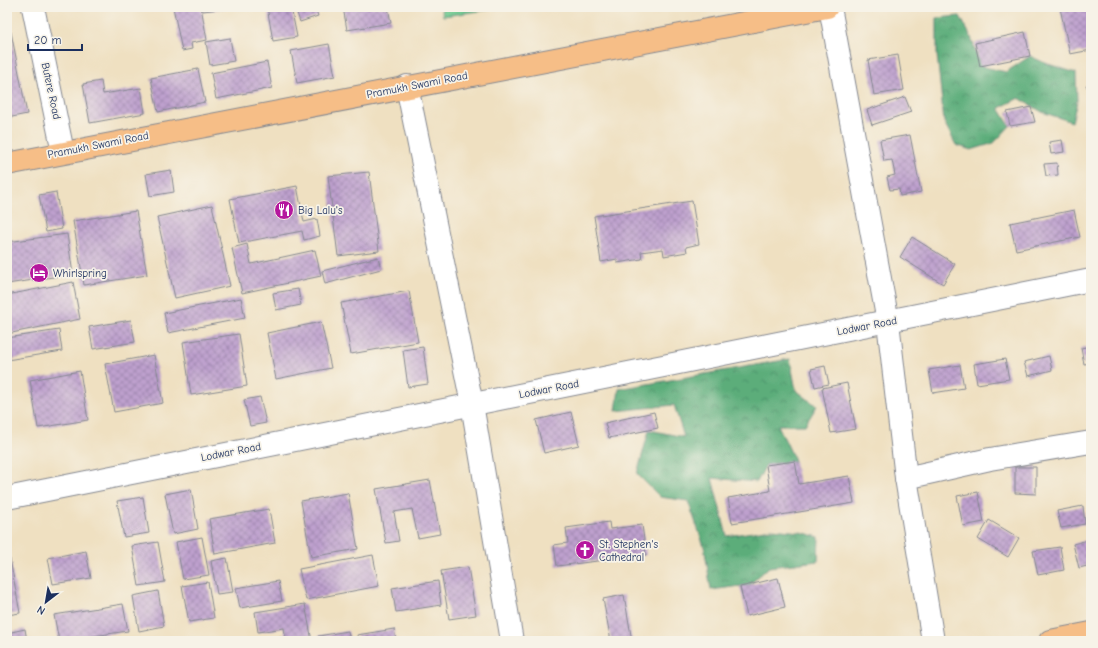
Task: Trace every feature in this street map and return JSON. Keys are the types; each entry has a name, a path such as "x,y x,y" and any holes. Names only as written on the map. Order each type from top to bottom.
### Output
{"main road":[{"name":"Pramukh Swami Road","path":"7,164 407,86 827,7"},
{"path":"1050,641 1091,633"}],"street":[{"name":"Butere Road","path":"33,7 63,152"},
{"path":"830,7 888,322 906,478 933,641"},
{"path":"407,86 472,404 512,641"},
{"name":"Lodwar Road","path":"7,498 1091,280"},
{"path":"906,478 990,459 1091,442"}],"green space":[{"path":"441,7 509,7 443,16"},
{"path":"960,16 971,37 980,66 1006,72 1030,56 1045,63 1076,73 1077,101 1072,122 1042,112 1019,98 999,108 1010,126 994,143 971,150 956,145 944,122 937,55 937,18"},
{"path":"790,359 796,390 817,406 805,425 778,425 795,461 766,465 757,482 712,478 727,536 772,529 800,532 819,537 818,561 769,567 749,585 711,590 704,546 688,501 660,497 637,474 649,430 684,437 674,405 616,411 619,389"}],"building":[{"path":"173,7 201,7 207,40 191,43 192,49 182,51"},
{"path":"202,7 229,7 229,8 203,11"},
{"path":"267,7 291,7 297,37 273,41"},
{"path":"295,7 315,7 318,16 300,22"},
{"path":"343,7 388,7 391,23 347,30"},
{"path":"1080,7 1081,9 1091,7 1091,50 1070,54 1060,8"},
{"path":"7,32 11,32 27,114 7,118"},
{"path":"1025,32 1030,56 980,66 975,43"},
{"path":"230,38 234,61 210,65 206,42"},
{"path":"329,44 335,76 297,83 291,51"},
{"path":"898,55 904,90 874,95 868,60"},
{"path":"267,62 272,88 216,99 211,73"},
{"path":"198,69 205,102 158,112 151,78"},
{"path":"101,81 103,94 141,88 145,113 90,123 83,84"},
{"path":"1091,83 1091,95 1086,85"},
{"path":"905,97 911,112 872,125 867,110"},
{"path":"1031,107 1035,122 1010,126 1007,112"},
{"path":"910,135 921,192 900,196 899,189 890,190 887,177 895,175 892,160 884,161 880,140"},
{"path":"1062,140 1064,152 1051,154 1049,142"},
{"path":"1057,163 1058,175 1046,176 1044,164"},
{"path":"171,170 174,192 150,196 146,174"},
{"path":"369,172 379,251 338,256 328,176"},
{"path":"297,186 304,222 317,219 320,236 304,240 302,231 239,243 230,199"},
{"path":"56,192 62,229 46,232 39,195"},
{"path":"692,201 699,244 686,247 687,252 664,256 663,249 641,252 642,259 617,263 617,259 601,262 594,216"},
{"path":"212,205 230,286 175,298 157,217"},
{"path":"1074,210 1080,237 1016,250 1010,223"},
{"path":"136,211 147,275 84,285 73,221"},
{"path":"67,234 73,274 7,284 7,242"},
{"path":"912,237 955,264 943,284 900,257"},
{"path":"247,244 251,264 315,250 321,276 242,293 232,248"},
{"path":"378,257 381,269 325,284 322,271"},
{"path":"73,282 80,319 7,334 7,295"},
{"path":"298,289 301,305 276,310 273,293"},
{"path":"409,291 418,342 351,354 341,303"},
{"path":"241,298 245,318 168,333 164,313"},
{"path":"131,320 135,342 93,349 89,327"},
{"path":"321,322 331,368 276,379 267,333"},
{"path":"59,330 62,351 7,360 7,338"},
{"path":"239,334 247,386 191,395 183,342"},
{"path":"1091,346 1091,363 1084,364 1081,348"},
{"path":"423,347 428,384 408,387 403,350"},
{"path":"154,355 163,403 114,412 105,364"},
{"path":"1049,356 1052,370 1028,376 1024,362"},
{"path":"1005,359 1009,379 977,384 974,364"},
{"path":"960,365 964,388 933,393 929,370"},
{"path":"825,366 829,384 815,387 811,369"},
{"path":"80,371 88,420 38,428 30,380"},
{"path":"847,383 856,429 831,433 822,388"},
{"path":"260,397 266,423 250,426 244,400"},
{"path":"571,412 579,445 544,453 536,420"},
{"path":"654,412 658,428 609,438 605,423"},
{"path":"795,461 799,484 849,476 854,503 732,523 728,498 770,491 766,465"},
{"path":"1015,467 1036,467 1036,494 1015,493"},
{"path":"430,480 440,534 418,538 412,509 394,512 399,541 386,543 376,489"},
{"path":"191,489 198,529 173,534 165,494"},
{"path":"978,492 984,522 963,526 957,496"},
{"path":"348,493 358,549 311,557 301,501"},
{"path":"143,497 149,533 124,537 117,501"},
{"path":"1083,506 1085,524 1061,528 1057,511"},
{"path":"269,509 275,543 215,554 209,519"},
{"path":"989,520 1019,538 1008,557 978,539"},
{"path":"609,522 610,529 642,525 646,555 557,566 554,545 568,543 566,528"},
{"path":"202,537 209,575 183,579 176,542"},
{"path":"1091,539 1091,565 1079,568 1073,544"},
{"path":"158,542 165,582 139,586 132,546"},
{"path":"1060,547 1064,570 1038,575 1033,551"},
{"path":"86,551 91,578 53,584 48,558"},
{"path":"373,555 379,586 306,600 299,569"},
{"path":"227,558 233,592 217,594 211,561"},
{"path":"7,559 10,559 20,613 7,615"},
{"path":"468,567 476,615 449,619 441,571"},
{"path":"778,578 785,607 747,616 740,587"},
{"path":"278,581 282,601 240,608 236,588"},
{"path":"438,581 441,605 396,612 392,588"},
{"path":"208,582 214,618 189,622 182,586"},
{"path":"158,591 164,626 139,631 133,596"},
{"path":"624,595 632,641 611,641 603,599"},
{"path":"123,604 128,631 59,641 54,615"},
{"path":"305,604 312,641 286,641 284,628 258,632 255,612"},
{"path":"25,629 27,641 7,641 7,633"},
{"path":"394,629 396,641 358,641 357,635"},
{"path":"348,631 350,641 319,641 318,636"},
{"path":"281,637 282,641 263,641 263,640"}],"place":[{"name":"Big Lalu's","path":"284,210"},
{"name":"Whirlspring","path":"39,273"},
{"name":"St. Stephen's Cathedral","path":"585,550"}]}
